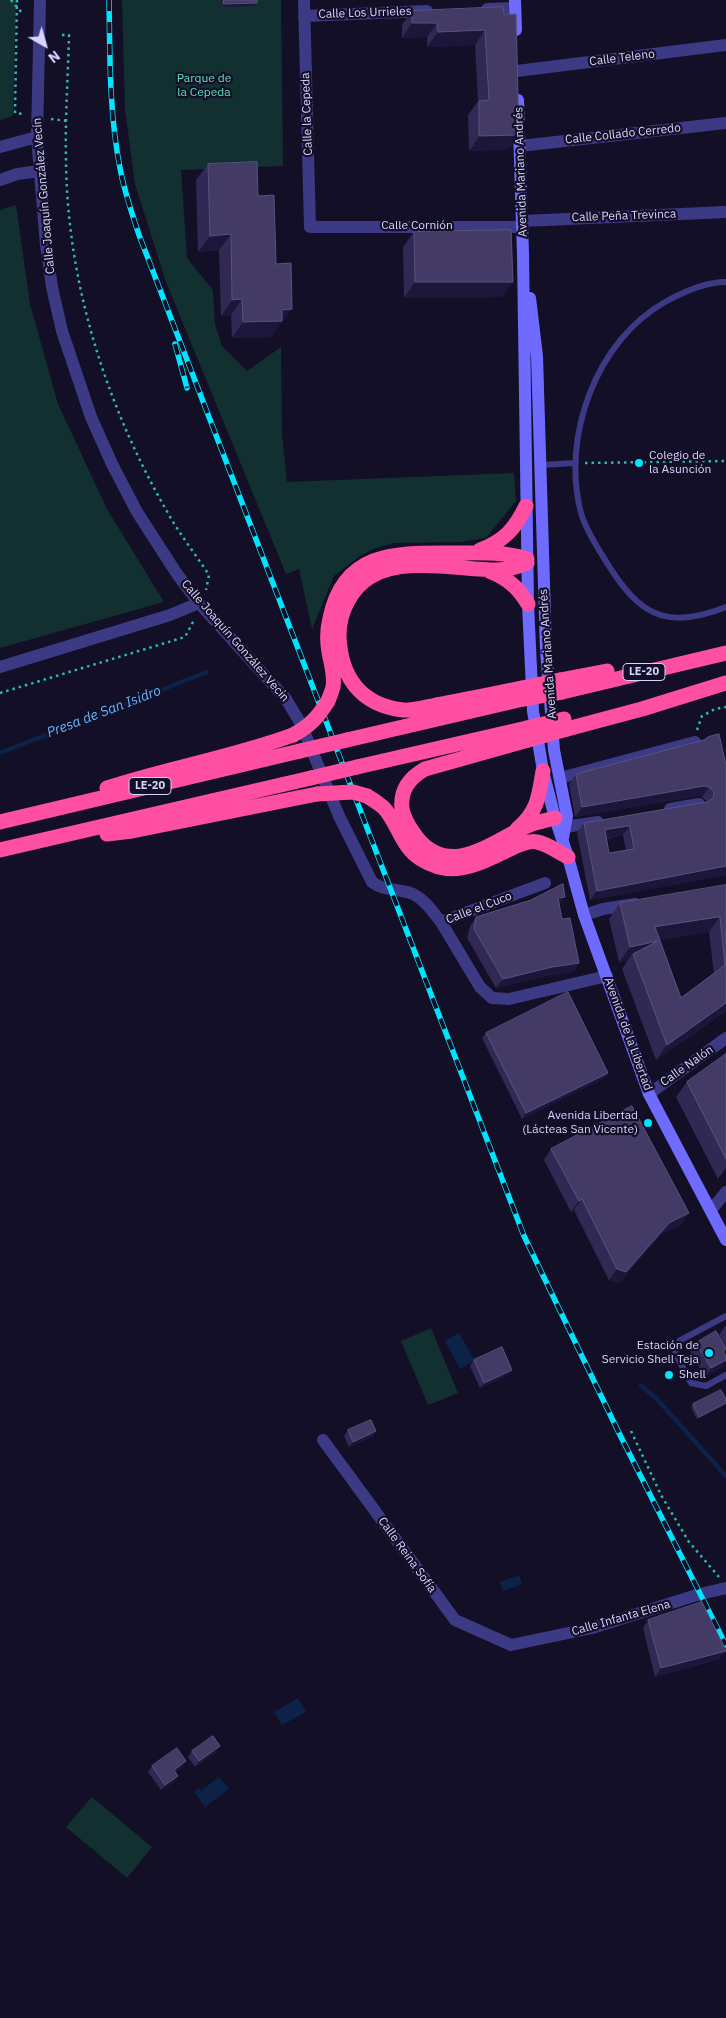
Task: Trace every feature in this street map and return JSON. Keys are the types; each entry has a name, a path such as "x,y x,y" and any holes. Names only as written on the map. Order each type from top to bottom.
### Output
{"highway":[{"path":"473,553 492,545 509,534 517,524 526,506"},
{"path":"0,822 138,778 270,743 293,735 310,726 328,701 333,686 333,671 327,635 335,599 344,584 357,570 379,559 402,553 502,553 528,561"},
{"path":"522,694 404,710 382,705 364,696 352,683 343,666 339,631 342,614 349,600 370,577 397,568 513,568 528,561"},
{"path":"485,569 502,576 521,591 528,604"},
{"path":"561,686 726,649"},
{"name":"LE-20","path":"0,822 347,740 522,694 726,653"},
{"path":"568,857 547,845 535,841 513,841 456,857 442,855 430,850 410,828 403,814 401,800 405,787 413,776 424,768 527,734 642,709 726,682"},
{"name":"LE-20","path":"0,850 357,767 527,734"},
{"path":"513,841 535,808 540,795 543,771"},
{"path":"36,842 132,831 317,794 353,792 367,796 383,807 409,848 420,859 435,866 453,869 470,867 513,841 532,824 560,823"}],"main road":[{"path":"515,4 516,44"},
{"name":"Avenida Mariano Andrés","path":"517,76 523,254 528,604 533,712 543,771 560,823"},
{"name":"Avenida Mariano Andrés","path":"523,254 534,320 537,356 541,536 547,666 554,750 564,798 560,809 560,823"},
{"name":"Avenida Mariano Andrés","path":"524,341 530,366 533,457 540,465"},
{"path":"541,536 528,561 536,570 541,660 547,666"},
{"name":"Avenida de la Libertad","path":"560,823 562,840 584,915 649,1094 725,1236"}],"street":[{"name":"Calle Joaquín González Vecín","path":"40,0 37,138 46,245 62,331 91,417 112,464 137,512 177,574 199,603 262,671 294,711 339,816 372,882 380,888 413,894 423,901 441,922"},
{"name":"Calle la Cepeda","path":"304,0 310,227"},
{"path":"479,9 515,4"},
{"name":"Calle Los Urrieles","path":"304,16 439,11"},
{"name":"Calle Teleno","path":"517,76 726,45"},
{"name":"Calle Collado Cerredo","path":"520,146 726,123"},
{"path":"0,146 37,138"},
{"path":"0,180 17,174 40,171"},
{"name":"Calle Peña Trevinca","path":"522,224 726,212"},
{"name":"Calle Cornión","path":"310,227 522,224"},
{"path":"0,666 170,615 199,603"},
{"path":"560,778 695,742"},
{"path":"662,810 699,804"},
{"path":"560,823 615,819"},
{"name":"Calle el Cuco","path":"544,883 441,922 480,987 492,998 509,999 607,976"},
{"path":"584,915 603,909 650,902"},
{"name":"Calle Nalón","path":"649,1094 726,1038"},
{"path":"711,1210 726,1192"},
{"name":"Calle Reina Sofía","path":"323,1440 455,1620 511,1645"},
{"name":"Calle Infanta Elena","path":"511,1645 592,1628 700,1594 723,1583"}],"lane":[{"path":"726,282 702,286 675,296 636,322 621,339 605,360 592,387 580,431 576,463 581,514 594,542 613,573 634,600 649,611 668,618 703,616 726,607"},
{"path":"540,465 576,463"},
{"path":"726,1316 679,1341 675,1353 691,1383 706,1386 726,1375"},
{"path":"708,1325 713,1333"}],"path":[{"path":"11,0 22,13"},
{"path":"15,112 17,0"},
{"path":"62,35 69,35 66,160 70,219 86,318 111,396 147,475 169,517 210,575"},
{"path":"576,463 726,462"},
{"path":"0,693 185,637"},
{"path":"695,742 697,725 702,716 715,709 726,707"},
{"path":"631,1432 662,1495 689,1542 723,1583"}],"green space":[{"path":"0,0 16,0 13,116 0,120"},
{"name":"Parque de la Cepeda","path":"122,0 281,0 283,166 181,170 187,258 213,290 215,324 222,346 247,371 281,347 282,434 287,482 514,473 516,501 486,538 460,542 394,543 373,549 360,556 334,576 312,629 299,569 286,574 166,282 135,184 125,109"},
{"path":"16,205 30,304 58,404 107,509 164,602 0,648 0,210"},
{"path":"431,1328 458,1393 428,1405 401,1341"},
{"path":"92,1797 152,1847 127,1878 66,1827"}],"water":[{"path":"459,1333 475,1361 460,1369 445,1341"},
{"path":"519,1575 522,1584 503,1591 500,1582"},
{"path":"298,1698 306,1712 282,1725 274,1712"},
{"path":"219,1777 229,1789 205,1807 194,1792 199,1788 201,1791"}],"building":[{"path":"224,0 257,0 257,3 224,4"},
{"path":"503,7 504,15 516,14 519,135 479,136 479,101 489,100 485,30 438,32 437,23 412,23 412,11"},
{"path":"257,162 258,196 274,195 276,264 291,263 292,309 282,310 282,321 243,322 242,299 232,300 231,234 210,236 208,164"},
{"path":"511,230 513,282 415,282 414,232"},
{"path":"719,734 726,765 726,866 597,891 584,823 707,802 713,798 714,792 709,787 704,786 582,807 576,774 704,740","holes":["630,826 634,849 609,853 605,830"]},
{"path":"563,884 565,897 558,898 562,919 570,918 579,963 552,967 503,979 474,929 476,917 531,900"},
{"path":"726,885 726,1003 667,1045 633,954 658,941 630,947 620,903","holes":["720,917 725,965 681,998 655,927"]},
{"path":"568,992 608,1073 526,1113 486,1033"},
{"path":"726,1054 726,1159 687,1082"},
{"path":"632,1106 689,1213 669,1223 626,1272 617,1269 582,1199 579,1201 551,1149"},
{"path":"716,1331 726,1349 723,1351 726,1360 711,1368 696,1343"},
{"path":"502,1347 512,1370 484,1383 474,1360"},
{"path":"721,1390 726,1403 699,1417 693,1404"},
{"path":"371,1420 376,1431 353,1442 348,1430"},
{"path":"702,1602 726,1651 661,1668 648,1620"},
{"path":"213,1736 220,1746 199,1761 192,1751"},
{"path":"177,1748 186,1761 174,1770 178,1776 165,1785 152,1766"}],"waterway":[{"name":"Presa de San Isidro","path":"0,753 207,672"},
{"name":"Presa de San Isidro","path":"641,1386 655,1397 726,1476"}],"railway":[{"path":"109,0 111,84 116,147 128,202 139,235 524,1236 619,1433 726,1645"},
{"path":"175,344 187,388"}],"place":[{"name":"Colegio de la Asunción","path":"639,463"},
{"name":"Avenida Libertad (Lácteas San Vicente)","path":"648,1123"},
{"name":"Estación de Servicio Shell Teja","path":"709,1353"},
{"name":"Shell","path":"669,1375"}]}
